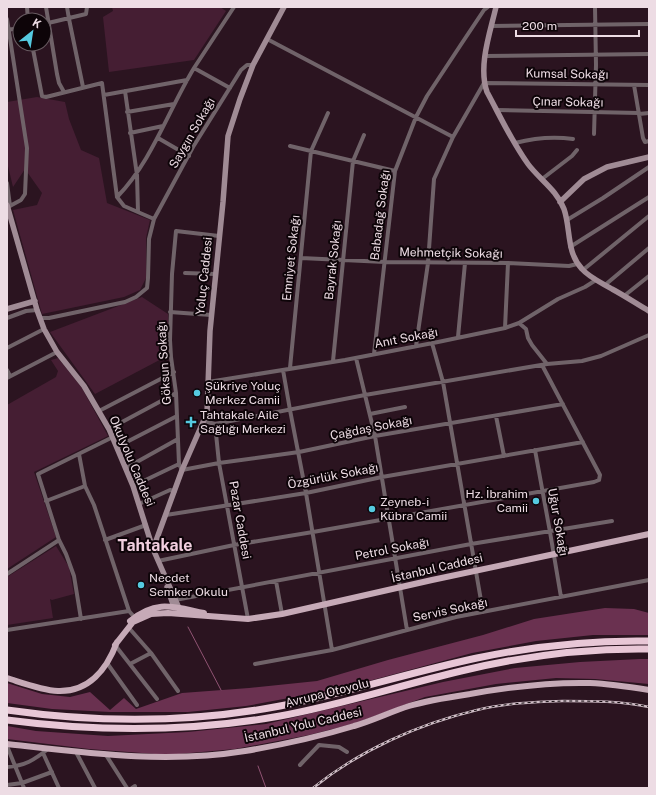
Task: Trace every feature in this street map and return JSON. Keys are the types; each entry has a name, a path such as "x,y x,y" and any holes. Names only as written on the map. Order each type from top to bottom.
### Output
{"highway":[{"name":"Avrupa Otoyolu","path":"7,710 61,716 121,720 228,714 302,701 457,662 509,651 572,643 614,640 649,640"},
{"name":"Avrupa Otoyolu","path":"7,720 110,729 190,727 222,724 282,716 462,670 509,660 575,652 649,650"}],"main road":[{"name":"İstanbul Caddesi","path":"7,678 58,691 82,687 93,680 107,663 118,636 130,622 151,614 168,613 248,619 282,614 476,570 554,555 649,534"},
{"path":"176,600 176,607 179,611 189,615"},
{"name":"İstanbul Caddesi","path":"115,645 136,619 149,609 161,606 176,607 229,618"},
{"path":"156,614 176,607"},
{"name":"İstanbul Yolu Caddesi","path":"7,745 46,751 106,755 169,758 208,756 245,751 317,736 355,726 409,706 516,687 590,683 649,690"}],"street":[{"path":"67,7 83,87"},
{"path":"52,22 86,14 87,7"},
{"path":"117,197 137,175 158,138 187,80 234,7"},
{"name":"Yoluç Caddesi","path":"153,549 182,470 207,413 211,315 223,202 228,136 253,65 284,7"},
{"name":"Babadağ Sokağı","path":"374,354 395,170 416,118 427,96 484,10 488,7"},
{"path":"496,7 483,71 484,83 497,110 529,165 553,191 560,202 567,220 572,255 577,264 596,280 649,311"},
{"path":"594,134 596,84 595,7"},
{"path":"7,19 27,148 25,194 21,200 8,206 7,183"},
{"path":"492,26 649,24"},
{"path":"267,39 453,137"},
{"path":"52,51 59,83 64,92"},
{"path":"34,52 42,96 46,97 102,83 117,197 124,206 154,219"},
{"path":"485,56 649,54"},
{"name":"Saygın Sokağı","path":"40,318 49,318 125,302 141,294 147,288 149,239 154,219 189,156 241,70 247,65 253,65"},
{"path":"194,68 230,88"},
{"path":"104,95 187,80"},
{"path":"416,346 428,263 434,179 453,137 484,83"},
{"name":"Kumsal Sokağı","path":"484,83 649,85"},
{"path":"634,85 643,138 645,142 649,141"},
{"path":"125,91 137,175 138,212"},
{"path":"127,112 174,104"},
{"name":"Çınar Sokağı","path":"497,110 649,113"},
{"name":"Emniyet Sokağı","path":"290,368 312,151 328,113"},
{"path":"130,133 163,126"},
{"name":"Bayrak Sokağı","path":"333,362 353,161 364,135"},
{"path":"515,143 534,138 559,137 573,140"},
{"path":"158,138 189,156"},
{"path":"290,146 395,170"},
{"path":"542,179 572,156 577,150"},
{"path":"560,202 584,179 607,167 649,157"},
{"path":"567,220 649,167"},
{"path":"570,247 649,197"},
{"name":"Okulyolu Caddesi","path":"8,206 37,310 44,329 57,352 84,386 113,437 133,486 153,549 165,577"},
{"path":"583,270 649,216"},
{"name":"Göksun Sokağı","path":"182,470 179,464 178,416 174,372 171,357 170,312 176,231 219,236"},
{"path":"605,285 649,248"},
{"name":"Mehmetçik Sokağı","path":"301,258 428,263 508,263 569,266 577,264"},
{"path":"458,338 465,263"},
{"path":"505,328 508,263"},
{"path":"185,273 215,274"},
{"path":"624,296 649,276"},
{"name":"Anıt Sokağı","path":"208,382 356,358 505,328 519,323 558,299 585,287 596,280"},
{"path":"7,309 35,301"},
{"path":"7,318 26,310 37,310"},
{"path":"170,312 211,315"},
{"path":"519,323 526,329 528,338 532,345 547,364"},
{"path":"7,348 44,329"},
{"path":"204,422 215,424 365,395 547,364 589,360 649,335"},
{"path":"432,343 443,382 483,612"},
{"path":"7,370 9,377 57,352"},
{"path":"356,358 375,436 407,630"},
{"path":"158,561 234,545 542,492 598,480 600,475 542,365"},
{"path":"283,370 299,452 332,650"},
{"path":"99,411 174,372"},
{"path":"109,429 176,393"},
{"name":"Çağdaş Sokağı","path":"182,470 219,463 299,452 375,436 563,404"},
{"path":"370,414 405,407"},
{"path":"117,447 178,416"},
{"path":"496,416 504,456"},
{"name":"Pazar Caddesi","path":"215,424 219,463 248,619"},
{"path":"81,619 74,576 59,540 38,474 113,437"},
{"path":"126,468 178,439"},
{"name":"Özgürlük Sokağı","path":"166,515 306,492 382,477 582,442"},
{"name":"Uğur Sokağı","path":"535,450 561,597"},
{"path":"79,454 85,486 94,505 128,611 136,619"},
{"path":"133,486 179,464"},
{"path":"46,500 85,486"},
{"path":"139,504 170,490 175,491"},
{"name":"Petrol Sokağı","path":"176,600 471,544 612,521"},
{"path":"105,540 146,525"},
{"path":"7,574 59,540"},
{"path":"165,577 176,600"},
{"path":"165,577 165,582 176,607"},
{"name":"Servis Sokağı","path":"255,664 332,650 456,617 649,580"},
{"path":"276,581 282,614"},
{"path":"7,630 128,611"},
{"path":"129,628 151,653 178,691"},
{"path":"115,645 157,698"},
{"path":"130,664 151,653"},
{"path":"107,663 137,705"},
{"path":"317,736 319,746"},
{"path":"7,745 24,788"},
{"path":"319,746 339,748 347,752"},
{"path":"300,765 319,746"},
{"path":"7,767 34,760 46,751 57,787"},
{"path":"76,752 95,788"},
{"path":"106,755 127,788"},
{"path":"7,785 22,783 52,772"}],"shaded area":[{"path":"112,7 220,7 226,11 194,60 109,72 103,17 113,11"},
{"path":"37,97 65,102 69,119 81,150 99,158 107,203 150,220 146,238 146,278 140,290 124,297 42,314 13,210 37,205 42,193 25,169 13,187 7,162 7,102"},
{"path":"142,297 168,314 169,355 95,394 50,332"},
{"path":"58,358 82,388 108,436 34,472 56,537 7,569 7,405 56,377 58,371 51,360"},
{"path":"56,546 69,567 74,594 52,600 50,599 53,618 7,625 7,577"},
{"path":"605,608 634,609 649,613 649,635 593,635 536,641 472,653 343,688 246,706 188,712 110,712 52,709 7,703 7,683 42,694 70,697 90,692 110,710 124,698 136,709 182,693 317,681 388,660 483,635 534,619"},
{"path":"649,659 649,684 595,679 556,678 496,684 425,697 356,723 309,735 235,749 168,755 89,749 7,739 7,726 36,731 108,736 188,732 266,724 443,682 515,668 580,662"}],"waterway":[{"path":"188,627 221,690"},
{"path":"258,766 266,788"}],"railway":[{"path":"313,788 350,762 391,740 434,723 477,710 509,704 564,701 618,702 649,707"}],"place":[{"name":"Şükriye Yoluç Merkez Camii","path":"197,393"},
{"name":"Tahtakale Aile Sağlığı Merkezi","path":"191,422"},
{"name":"Hz. İbrahim Camii","path":"536,501"},
{"name":"Zeyneb-i Kübra Camii","path":"372,509"},
{"name":"Necdet Semker Okulu","path":"141,585"}],"district":[{"name":"Tahtakale","path":"155,545"}]}
